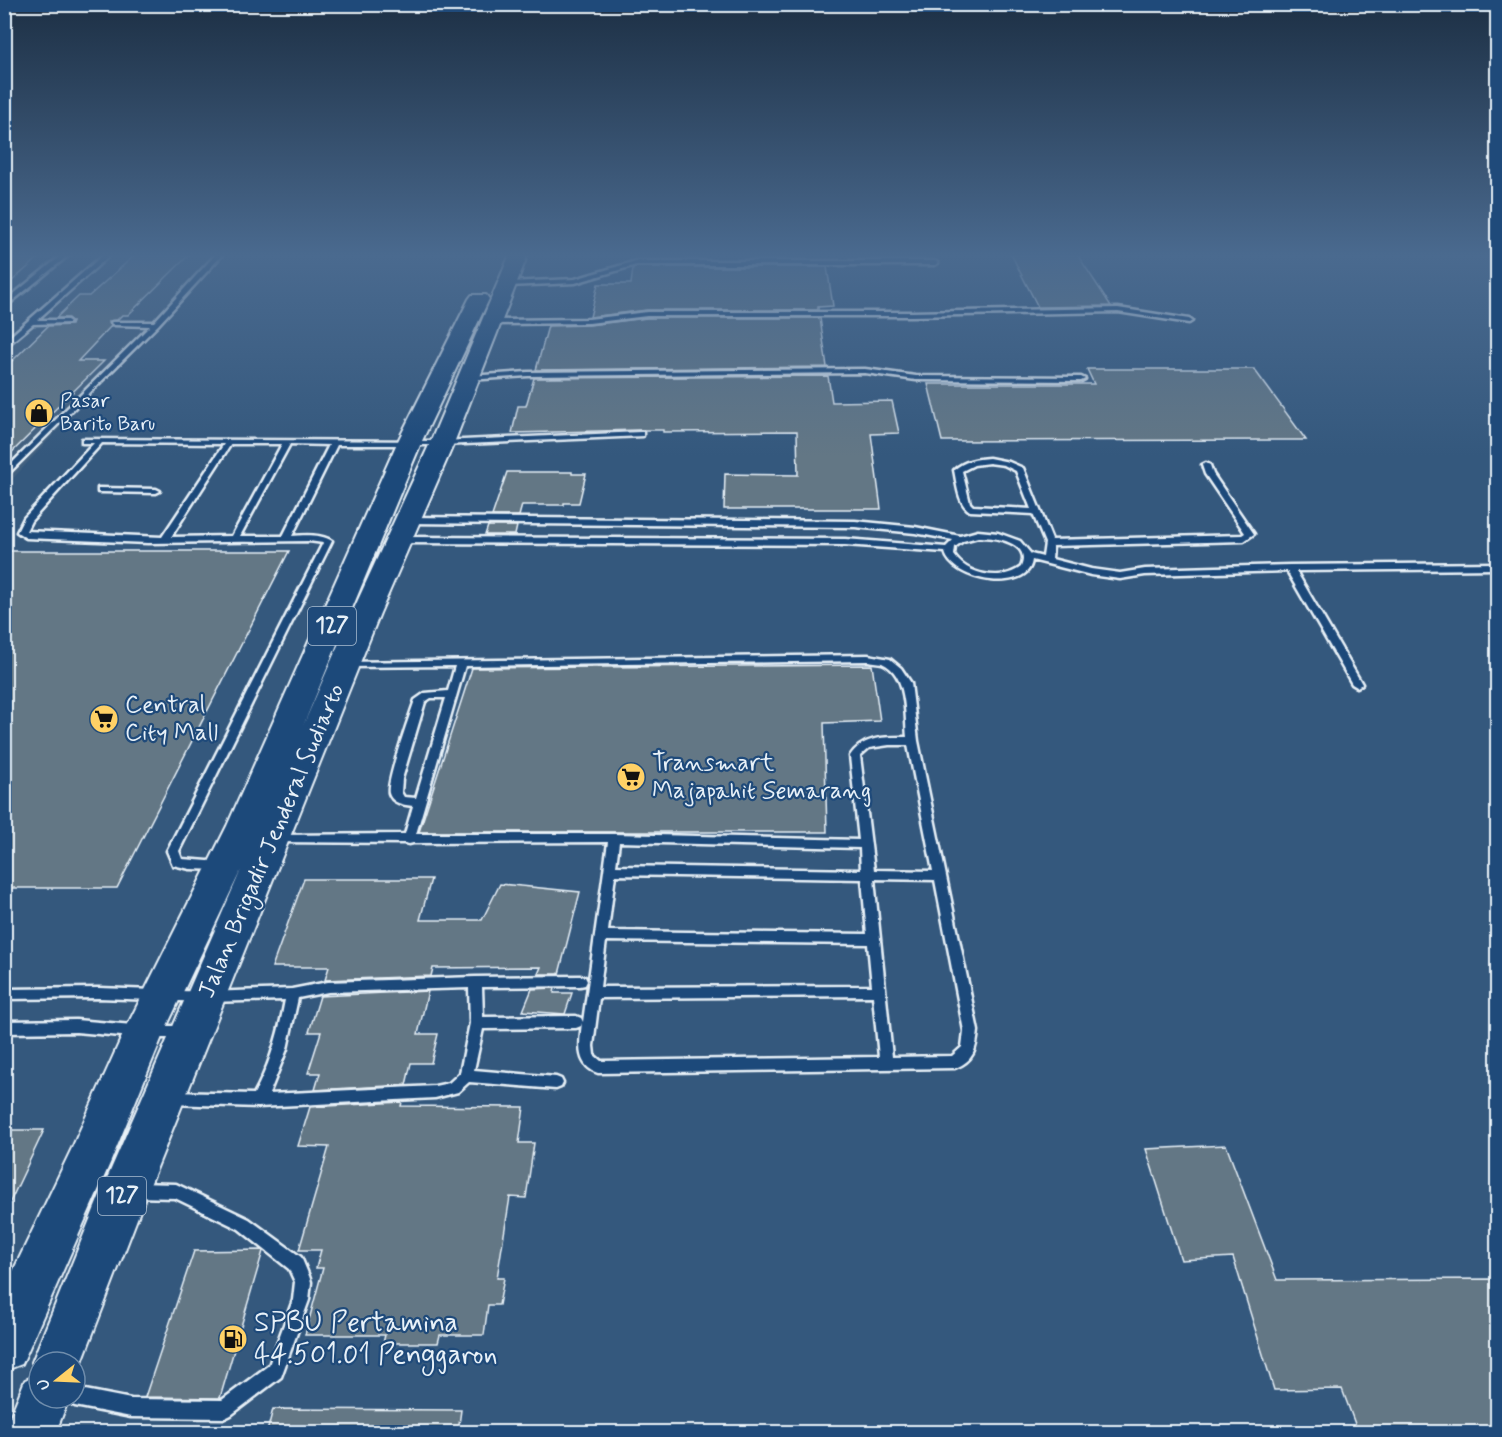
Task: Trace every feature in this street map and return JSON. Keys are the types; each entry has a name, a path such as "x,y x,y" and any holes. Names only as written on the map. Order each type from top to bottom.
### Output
{"main road":[{"name":"Jalan Brigadir Jenderal Sudiarto","path":"4,1346 89,1161 152,1014 224,866 322,647 409,443 469,321"},
{"name":"Jalan Brigadir Jenderal Sudiarto","path":"62,1350 125,1190 346,664 442,443 491,322"},
{"path":"30,1432 38,1410"}],"lane":[{"path":"4,476 159,321"},
{"path":"491,322 590,321"},
{"path":"4,346 33,322 67,322"},
{"path":"114,323 156,324"},
{"path":"469,378 528,374 865,371 916,378 1081,379"},
{"path":"85,441 442,443 640,434"},
{"path":"100,441 27,520 21,532 26,536 165,540 309,538 328,541 173,851 177,862 190,865 224,866"},
{"path":"165,540 229,442"},
{"path":"234,540 287,442"},
{"path":"286,539 334,443"},
{"path":"1035,512 970,508 966,503 958,470 964,464 976,461 1011,463 1020,470 1049,543 1047,560"},
{"path":"1049,543 1244,538 1250,534 1209,474 1206,465"},
{"path":"101,490 156,491"},
{"path":"403,530 855,524 915,530 960,539 978,534 999,536 1018,543 1029,556 1091,572 1120,576 1157,572 1290,568 1497,566"},
{"path":"403,530 845,542 949,550 960,539"},
{"path":"949,550 950,559 957,567 969,574 984,578 1015,575 1025,569 1029,563 1029,556"},
{"path":"1290,568 1357,684"},
{"path":"346,664 886,661 897,670 906,683 913,741 971,1030 969,1050 955,1062 598,1067 588,1058 586,1046 614,838"},
{"path":"409,840 460,664"},
{"path":"420,803 401,800 395,793 396,779 420,700 429,695 452,694"},
{"path":"886,1063 855,756 858,749 870,742 913,741"},
{"path":"273,839 614,838 864,844"},
{"path":"610,870 941,876"},
{"path":"601,936 875,939"},
{"path":"4,1027 76,1026 152,1014 200,1015 328,987 580,981"},
{"path":"164,1098 258,1101 435,1092 453,1088 466,1076 477,1023 475,982"},
{"path":"593,993 880,991"},
{"path":"4,994 99,993 152,1014 200,1015"},
{"path":"258,1101 272,1077 287,1028 292,994"},
{"path":"477,1023 576,1022"},
{"path":"466,1076 556,1083"},
{"path":"87,1399 131,1408 225,1409 275,1371 301,1300 303,1281 295,1263 244,1224 176,1191 125,1190"}],"shaded area":[{"path":"25,321 158,321 5,487 4,340"}],"building":[{"path":"109,321 111,326 78,361 104,361 4,460 4,360 12,361 48,326 71,325 72,322"},
{"path":"622,321 820,321 827,367 536,370 548,326"},
{"path":"1087,369 1254,369 1306,440 942,441 928,384 1094,384"},
{"path":"828,376 832,402 892,401 899,433 871,434 881,509 724,509 725,474 798,475 797,431 663,432 663,430 640,430 512,433 518,406 526,406 534,378"},
{"path":"507,472 586,474 579,503 522,505 519,516 492,516"},
{"path":"488,526 517,526 515,535 485,535"},
{"name":"Central City Mall","path":"4,551 289,551 117,888 4,888"},
{"name":"Transmart Majapahit Semarang","path":"872,665 880,721 824,723 827,832 419,832 472,668"},
{"path":"304,879 431,879 420,920 482,920 500,884 580,892 559,974 538,974 541,967 433,968 431,976 325,980 329,967 272,967"},
{"path":"555,988 554,993 572,993 565,1014 523,1011 532,989"},
{"path":"428,991 418,1034 438,1034 431,1063 411,1063 406,1085 315,1090 320,1073 308,1073 321,1032 309,1032 320,996"},
{"path":"402,1102 401,1106 524,1107 519,1143 534,1143 526,1198 510,1197 497,1278 504,1278 499,1305 488,1305 484,1335 440,1335 438,1343 383,1343 385,1335 305,1335 323,1268 316,1268 321,1250 299,1250 329,1147 298,1146 310,1107"},
{"path":"4,1130 44,1130 4,1215"},
{"path":"1226,1145 1277,1280 1497,1279 1497,1432 1358,1432 1342,1389 1274,1390 1233,1257 1181,1260 1146,1149"},
{"path":"262,1250 220,1398 145,1397 194,1251"},
{"path":"273,1409 461,1410 458,1432 267,1432"}],"place":[{"name":"Pasar Barito Baru","path":"39,413"},
{"name":"Central City Mall","path":"104,719"},
{"name":"Transmart Majapahit Semarang","path":"631,777"},
{"name":"SPBU Pertamina 44.501.01 Penggaron","path":"233,1339"}]}
